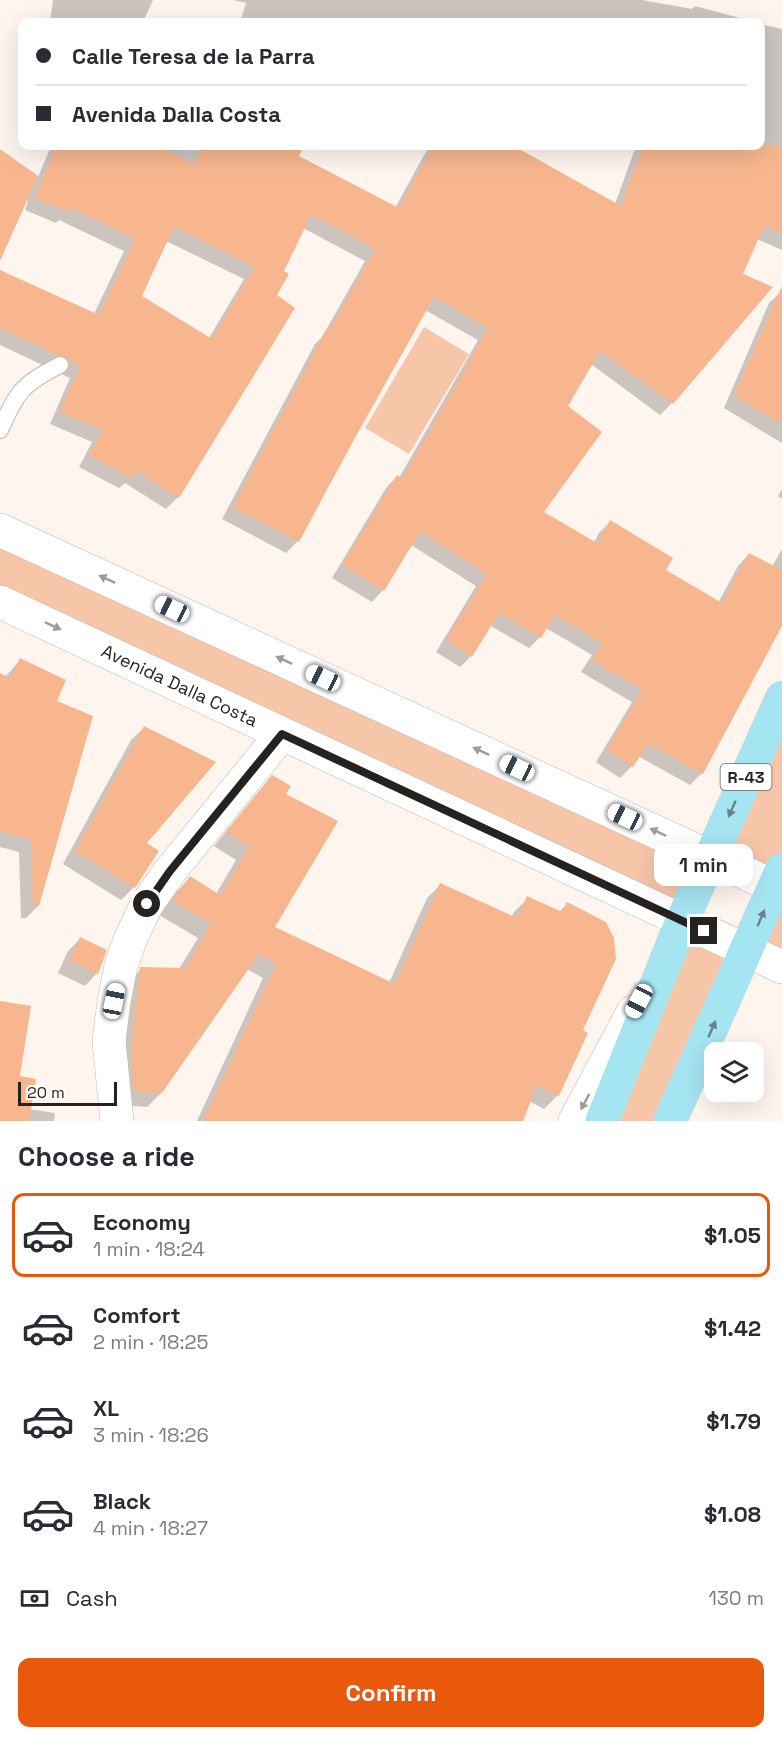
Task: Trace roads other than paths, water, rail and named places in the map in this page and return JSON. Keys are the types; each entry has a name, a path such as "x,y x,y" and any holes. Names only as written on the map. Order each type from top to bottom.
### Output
{"main road":[{"name":"R-43","path":"602,1121 682,921 782,698"},
{"path":"670,1121 780,882"}],"street":[{"path":"0,530 711,857 780,882"},
{"name":"Avenida Dalla Costa","path":"0,602 782,967"},
{"path":"117,1121 109,1041 118,978 130,940 147,904 170,871 282,734"},
{"name":"R-43","path":"575,1121 682,921"}],"lane":[{"path":"0,430 22,388 33,379 60,365"}]}
